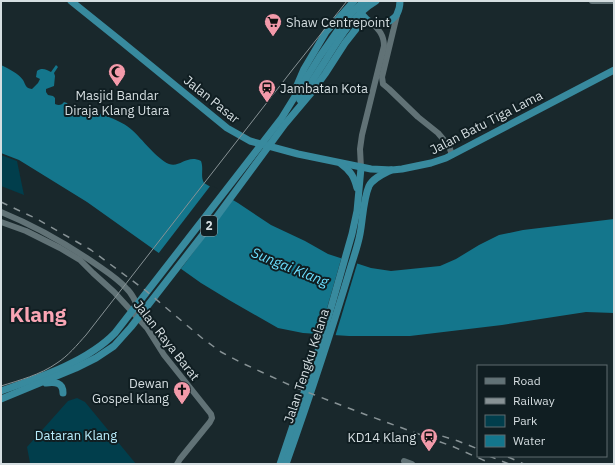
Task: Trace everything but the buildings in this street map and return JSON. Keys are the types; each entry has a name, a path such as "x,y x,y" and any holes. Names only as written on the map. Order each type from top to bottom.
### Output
{"highway":[{"name":"Jalan Pasar","path":"71,1 227,128 240,136 250,141 298,154 361,168"},
{"path":"283,122 304,69 326,32 354,1"},
{"path":"358,1 365,19 378,25 390,21 397,15 402,2"},
{"name":"2","path":"1,391 64,366 107,341 115,333 123,321 283,122 320,56 345,20 365,1"},
{"name":"2","path":"1,399 76,368 96,358 114,346 131,327 215,219 349,26 358,16 376,1"},
{"path":"283,122 312,92 352,33 359,26 372,23"},
{"name":"Jalan Batu Tiga Lama","path":"361,168 392,170 416,167 452,155 614,70"},
{"path":"337,162 346,167 352,174 356,185 358,198"},
{"name":"Jalan Tengku Kelana","path":"286,464 327,344 360,235 360,212 358,198 361,168"},
{"name":"Jalan Tengku Kelana","path":"280,464 322,339 352,234 367,193 372,182 392,170"},
{"path":"15,394 47,382 59,384 63,388 63,393"}],"main road":[{"path":"592,1 614,2"},
{"path":"397,15 382,77 383,84 418,118 438,133 449,146 452,155"},
{"path":"361,168 360,149 364,126 384,41 382,34 372,23"},
{"path":"373,88 383,84"},
{"path":"1,212 59,240 77,251 127,288 137,304 147,328"},
{"name":"Jalan Raya Barat","path":"1,222 26,231 80,260 147,328 164,355 211,414 212,418 210,422 188,449"},
{"path":"119,298 127,288"},
{"path":"172,464 188,449"},
{"path":"177,464 188,449"},
{"path":"406,463 412,464"}],"green space":[{"path":"1,155 17,161 24,195 1,186"},
{"name":"Dataran Klang","path":"77,398 85,402 136,464 30,463 27,447 68,401"}],"water":[{"name":"Sungai Klang","path":"1,65 19,75 27,87 32,89 40,79 36,77 37,71 43,69 51,72 56,65 58,67 54,73 54,86 46,89 48,95 55,98 55,104 59,105 64,102 67,103 69,113 80,113 85,108 128,126 160,158 169,164 173,165 192,159 201,161 202,178 204,183 271,225 328,254 371,268 391,271 440,266 456,259 499,235 523,230 614,219 614,313 586,312 502,325 410,336 349,336 303,333 278,328 201,283 87,202 19,160 1,153"}],"pier":[{"path":"211,185 234,198 180,270 158,254"},
{"path":"342,256 358,261 335,337 319,336"}],"tram line":[{"path":"1,386 44,371 65,357 79,343 347,1"}],"railway":[{"path":"1,202 37,219 91,250 145,290 221,352 294,387 454,447 492,464"},
{"path":"429,432 477,449"},
{"path":"492,457 509,464"},
{"path":"508,457 524,464"}],"place":[{"name":"Shaw Centrepoint","path":"273,37"},
{"name":"Masjid Bandar Diraja Klang Utara","path":"117,87"},
{"name":"Jambatan Kota","path":"267,103"},
{"name":"Dewan Gospel Klang","path":"182,405"},
{"name":"KD14 Klang","path":"429,452"}],"district":[{"name":"Klang","path":"38,315"}]}
